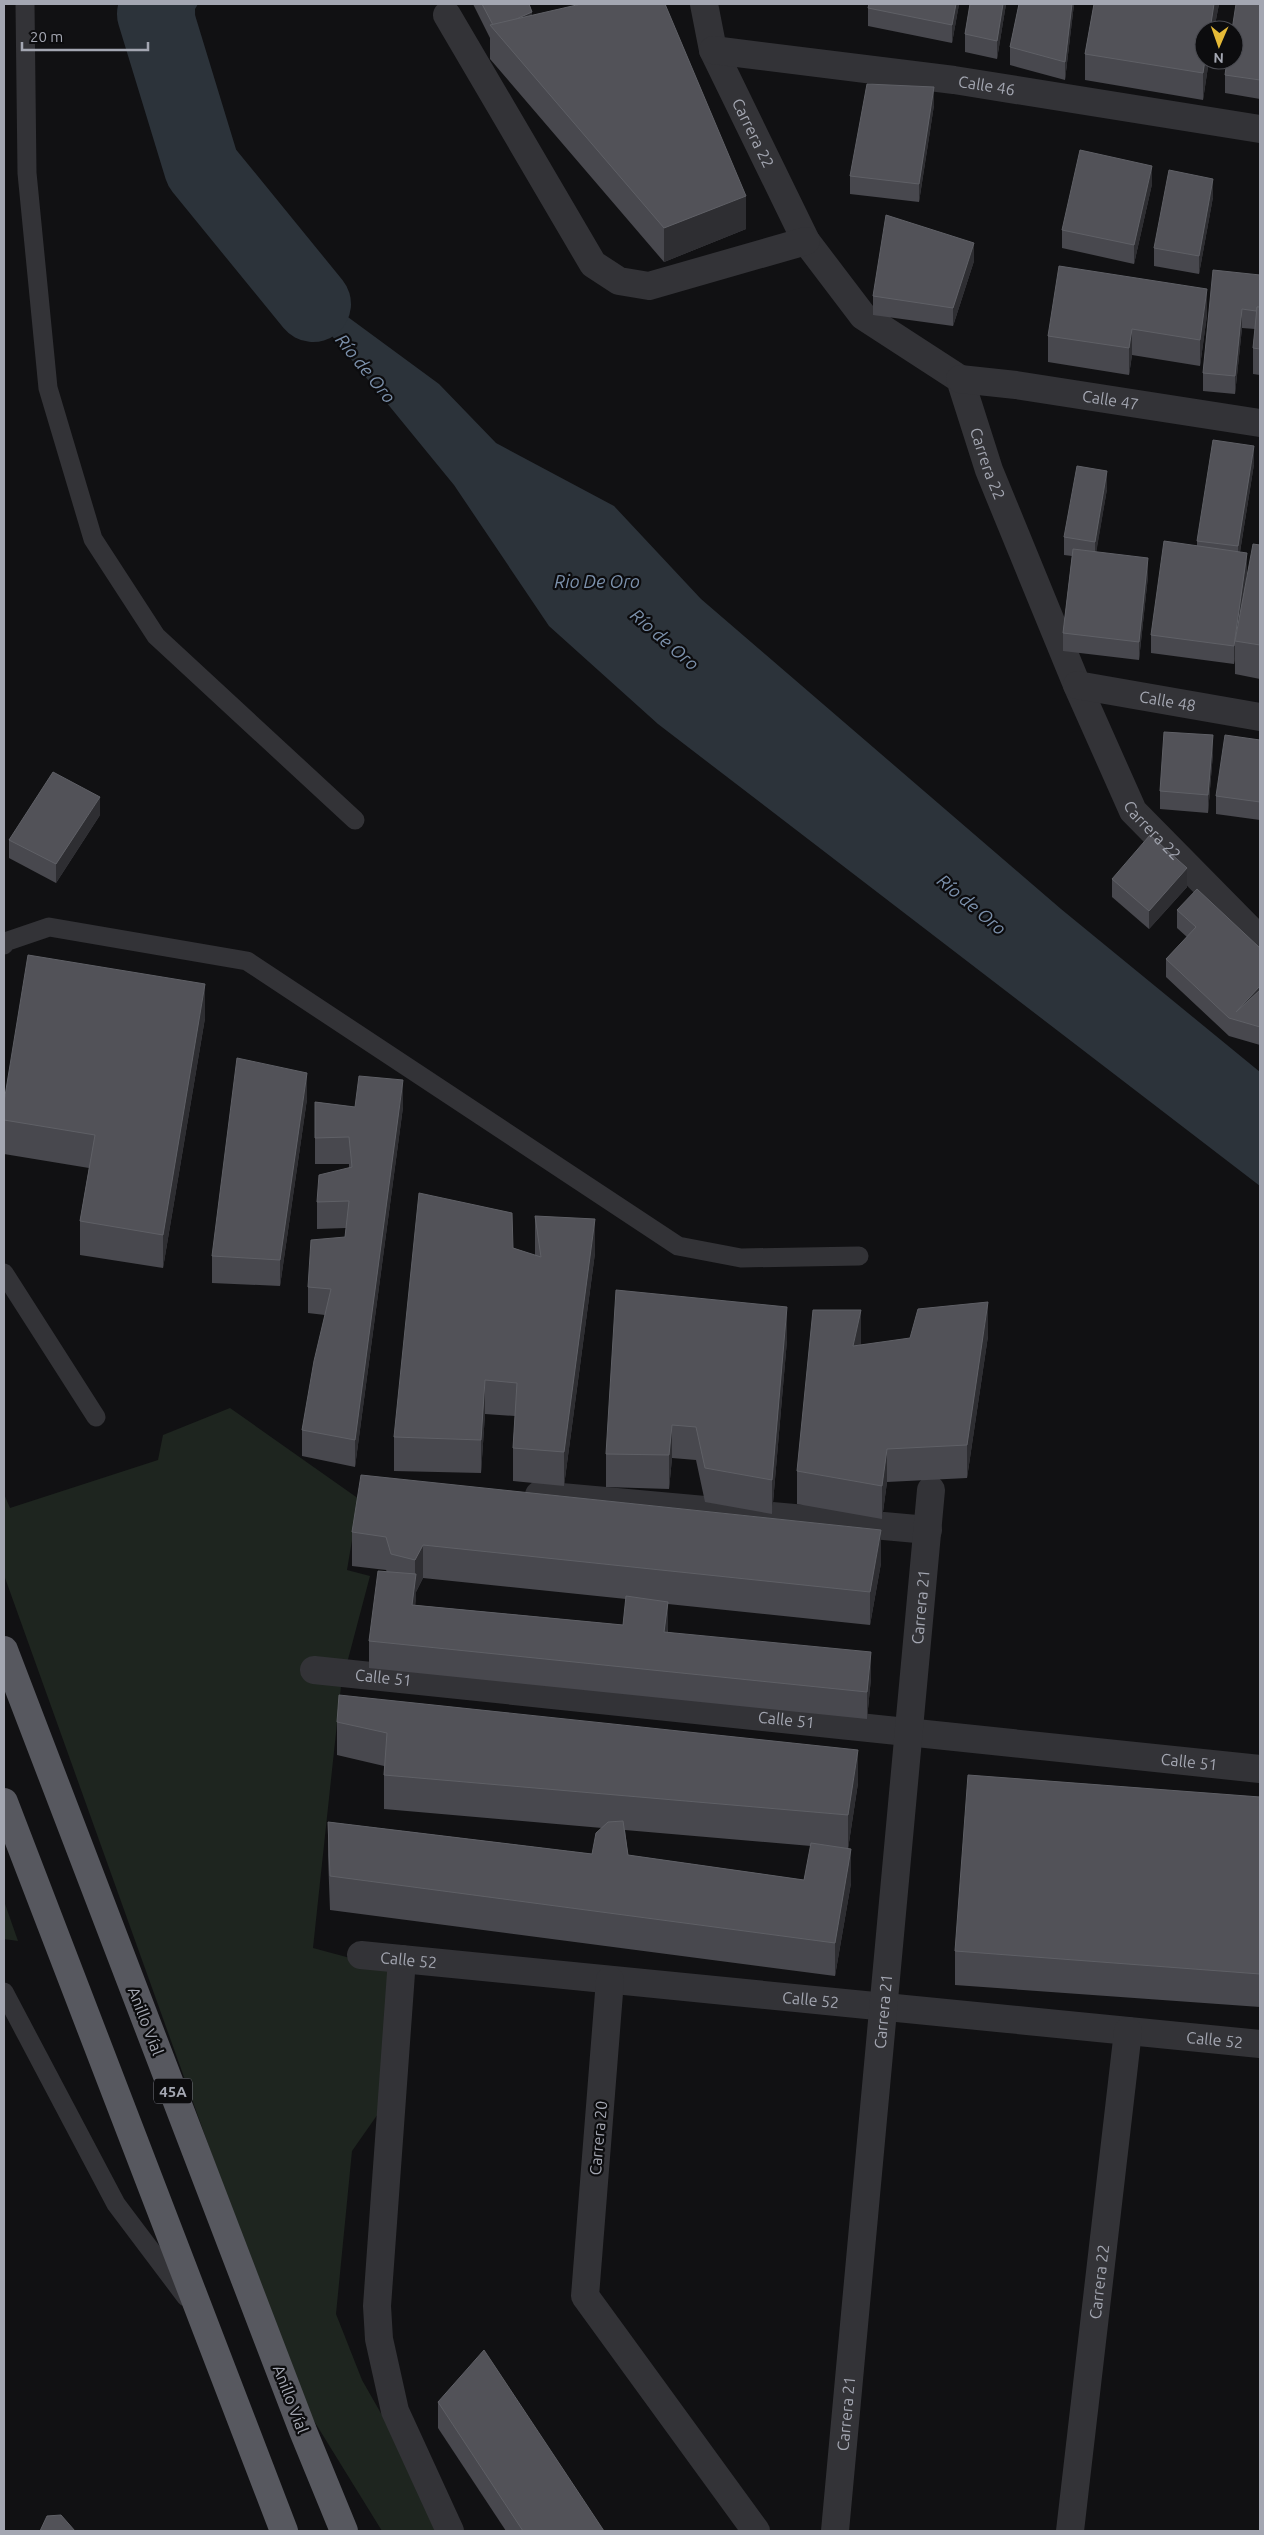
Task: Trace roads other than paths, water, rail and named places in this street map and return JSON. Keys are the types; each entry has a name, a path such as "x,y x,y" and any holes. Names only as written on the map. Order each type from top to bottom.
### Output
{"highway":[{"name":"Anillo Víal","path":"4,1650 303,2431 344,2531"},
{"path":"4,1802 199,2314 284,2531"}],"street":[{"name":"Carrera 22","path":"704,4 714,50 806,241 863,316 960,379 989,470 1077,685 1132,811 1260,940"},
{"path":"447,14 593,264 620,281 649,286 806,241"},
{"name":"Calle 46","path":"714,50 954,80 1260,128"},
{"name":"Calle 47","path":"960,379 1260,423"},
{"name":"Calle 48","path":"1077,685 1260,717"},
{"name":"Carrera 21","path":"835,2531 931,1490"},
{"path":"518,1493 928,1530"},
{"name":"Calle 51","path":"314,1670 1260,1769"},
{"name":"Calle 52","path":"361,1955 1260,2044"},
{"path":"402,1959 377,2306 379,2340 395,2411 450,2531"},
{"name":"Carrera 20","path":"610,1980 585,2296 756,2531"},
{"name":"Carrera 22","path":"1070,2531 1128,2031"}],"lane":[{"path":"25,4 27,172 48,388 94,538 156,636 355,820"},
{"path":"4,945 5,942 49,926 247,961 678,1246 741,1258 859,1256"},
{"path":"4,1273 96,1417"},
{"path":"4,1992 116,2204 199,2314"}],"water":[{"name":"Rio De Oro","path":"172,4 198,4 195,9 196,67 217,111 233,155 283,216 337,309 439,384 496,443 614,506 701,599 1061,909 1260,1072 1260,1186 658,724 549,626 454,485 251,237 212,128 168,106"}],"waterway":[{"name":"Río de Oro","path":"157,4 155,14 202,168 313,304"}]}
